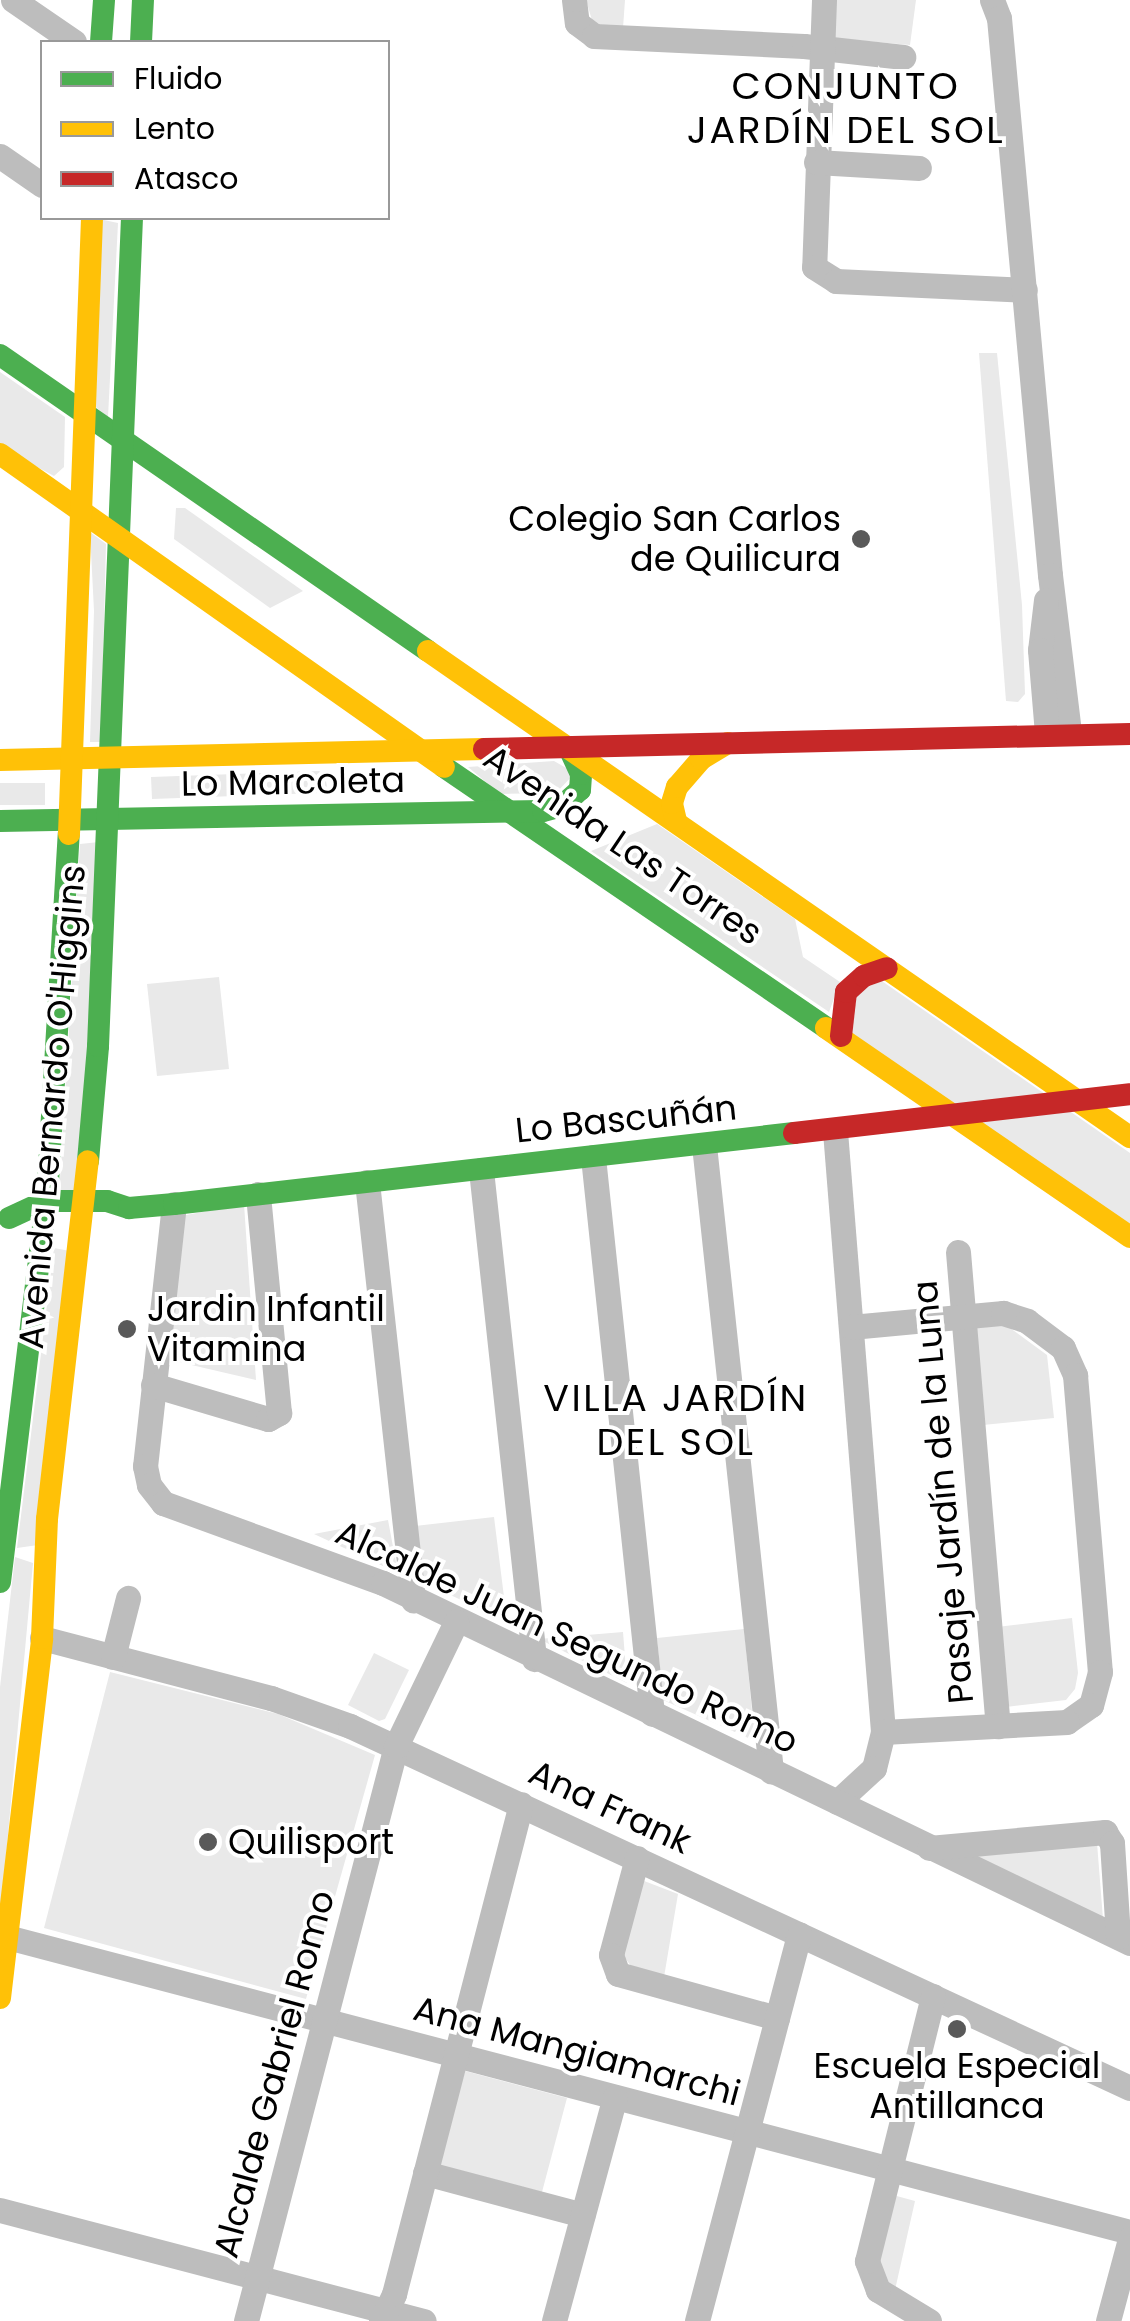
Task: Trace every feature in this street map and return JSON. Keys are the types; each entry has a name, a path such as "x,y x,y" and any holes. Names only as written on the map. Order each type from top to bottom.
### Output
{"main road":[{"path":"102,40 104,0"},
{"path":"141,40 143,0"},
{"name":"Avenida Bernardo O'Higgins","path":"0,1582 12,1376 44,1213 70,821 91,220"},
{"name":"Avenida Bernardo O'Higgins","path":"0,1998 42,1638 47,1519 84,1213 110,822 132,220"},
{"name":"Avenida Las Torres","path":"0,356 1130,1136"},
{"name":"Avenida Las Torres","path":"0,454 344,698 1130,1237"},
{"path":"338,755 349,729 344,698"},
{"name":"Lo Marcoleta","path":"0,760 425,754 1058,733 1130,734"},
{"path":"676,822 672,804 677,787 701,758 730,743"},
{"name":"Lo Marcoleta","path":"0,821 514,813 562,806 600,770 648,746"},
{"path":"569,748 582,778 580,790"},
{"path":"312,816 327,803 332,785 314,756"},
{"path":"841,1036 846,992 864,976 888,968"},
{"name":"Lo Bascuñán","path":"4,1218 84,1213 106,1222 129,1208 835,1131 1130,1094"}],"street":[{"path":"12,0 71,40"},
{"path":"574,0 574,15 582,30 600,37 903,57"},
{"path":"824,0 811,254 818,273 836,281 1025,290"},
{"path":"992,0 999,18 1025,290 1050,576 1058,733"},
{"path":"0,156 40,184"},
{"path":"816,162 920,168"},
{"path":"835,1131 883,1732 874,1768 837,1802"},
{"path":"704,1145 772,1771"},
{"path":"593,1158 652,1714"},
{"path":"481,1170 534,1659"},
{"path":"368,1182 413,1600"},
{"path":"174,1204 153,1385 263,1418 276,1416 280,1405 258,1194"},
{"name":"Pasaje Jardín de la Luna","path":"958,1252 998,1726"},
{"path":"851,1327 1004,1314 1027,1321 1057,1342 1075,1375 1098,1689 1085,1712 1067,1722 883,1732"},
{"name":"Alcalde Juan Segundo Romo","path":"153,1385 145,1466 155,1495 172,1510 350,1569 927,1849 1124,1940"},
{"path":"112,1657 128,1598"},
{"name":"Alcalde Gabriel Romo","path":"246,2321 396,1746 456,1622"},
{"name":"Ana Frank","path":"42,1638 292,1704 396,1746 1130,2088"},
{"path":"383,2316 425,2173 521,1804"},
{"path":"927,1849 1105,1832 1112,1844 1124,1940"},
{"path":"636,1858 611,1954 614,1969 632,1981 777,2018"},
{"path":"698,2321 799,1934"},
{"name":"Ana Mangiamarchi","path":"7,1938 1130,2235"},
{"path":"929,2321 886,2298 868,2270 869,2240 933,1996"},
{"path":"554,2321 614,2096"},
{"path":"425,2173 582,2215"},
{"path":"0,2210 258,2277 383,2316 424,2321"},
{"path":"1108,2321 1130,2235"}],"shaded area":[{"path":"586,0 625,0 623,28 594,27"},
{"path":"836,0 916,0 910,45 832,38"},
{"path":"99,220 104,220 118,223 108,417 92,404"},
{"path":"979,353 997,353 1022,605 1025,694 1018,702 1006,701"},
{"path":"0,372 65,417 64,467 54,476 0,447"},
{"path":"176,508 185,508 303,591 270,608 174,539"},
{"path":"90,532 106,544 101,742 90,742 94,611"},
{"path":"554,761 575,773 556,793 500,794 468,767"},
{"path":"319,771 325,775 327,787 319,793 152,799 151,777"},
{"path":"0,783 45,783 45,805 0,805"},
{"path":"657,824 795,919 803,957 840,982 829,1012 591,851"},
{"path":"99,842 79,1192 59,1196 80,844"},
{"path":"219,977 229,1069 157,1076 147,984"},
{"path":"876,977 1130,1153 1130,1226 846,1029 846,1002"},
{"path":"244,1204 256,1380 170,1360 181,1216"},
{"path":"54,1248 70,1251 38,1545 17,1548"},
{"path":"1006,1325 1047,1355 1054,1418 983,1425 973,1328"},
{"path":"494,1517 507,1621 422,1582 415,1526"},
{"path":"388,1520 398,1573 314,1534"},
{"path":"15,1557 33,1563 0,1921 0,1687"},
{"path":"1072,1618 1078,1673 1075,1689 1066,1700 1006,1707 997,1627"},
{"path":"744,1629 755,1741 663,1700 657,1638"},
{"path":"623,1632 627,1683 539,1639"},
{"path":"374,1653 409,1670 385,1719 379,1721 348,1705"},
{"name":"Quilisport","path":"110,1672 278,1714 375,1755 306,1999 44,1928"},
{"path":"1097,1843 1103,1919 964,1853"},
{"path":"639,1879 678,1894 664,1977 631,1966 619,1950"},
{"path":"465,2071 567,2098 542,2192 439,2165"},
{"path":"893,2195 915,2201 895,2290 879,2278 877,2260"}],"traffic: fast":[{"path":"101,40 104,0"},
{"path":"141,40 143,0"},
{"path":"88,1161 98,1046 132,220"},
{"path":"0,355 428,651"},
{"path":"0,821 543,811 562,806 580,790 581,774 569,748"},
{"path":"444,767 826,1028"},
{"path":"0,1582 48,1183 69,834"},
{"path":"9,1218 46,1201 107,1201 129,1208 174,1204 794,1133"}],"traffic: slow":[{"path":"69,834 92,220"},
{"path":"0,454 444,767"},
{"path":"428,651 1130,1137"},
{"path":"676,821 672,803 677,787 701,759 728,743"},
{"path":"0,760 484,749"},
{"path":"826,1028 1130,1237"},
{"path":"0,1998 42,1638 47,1519 88,1161"}],"traffic: jam":[{"path":"484,749 1130,734"},
{"path":"841,1036 846,992 864,976 887,968"},
{"path":"794,1133 1130,1094"}],"place":[{"name":"Colegio San Carlos de Quilicura","path":"861,539"},
{"name":"Jardin Infantil Vitamina","path":"127,1329"},
{"name":"Quilisport","path":"208,1842"},
{"name":"Escuela Especial Antillanca","path":"957,2029"}],"district":[{"name":"CONJUNTO JARDÍN DEL SOL","path":"846,108"},
{"name":"VILLA JARDÍN DEL SOL","path":"676,1420"}]}
